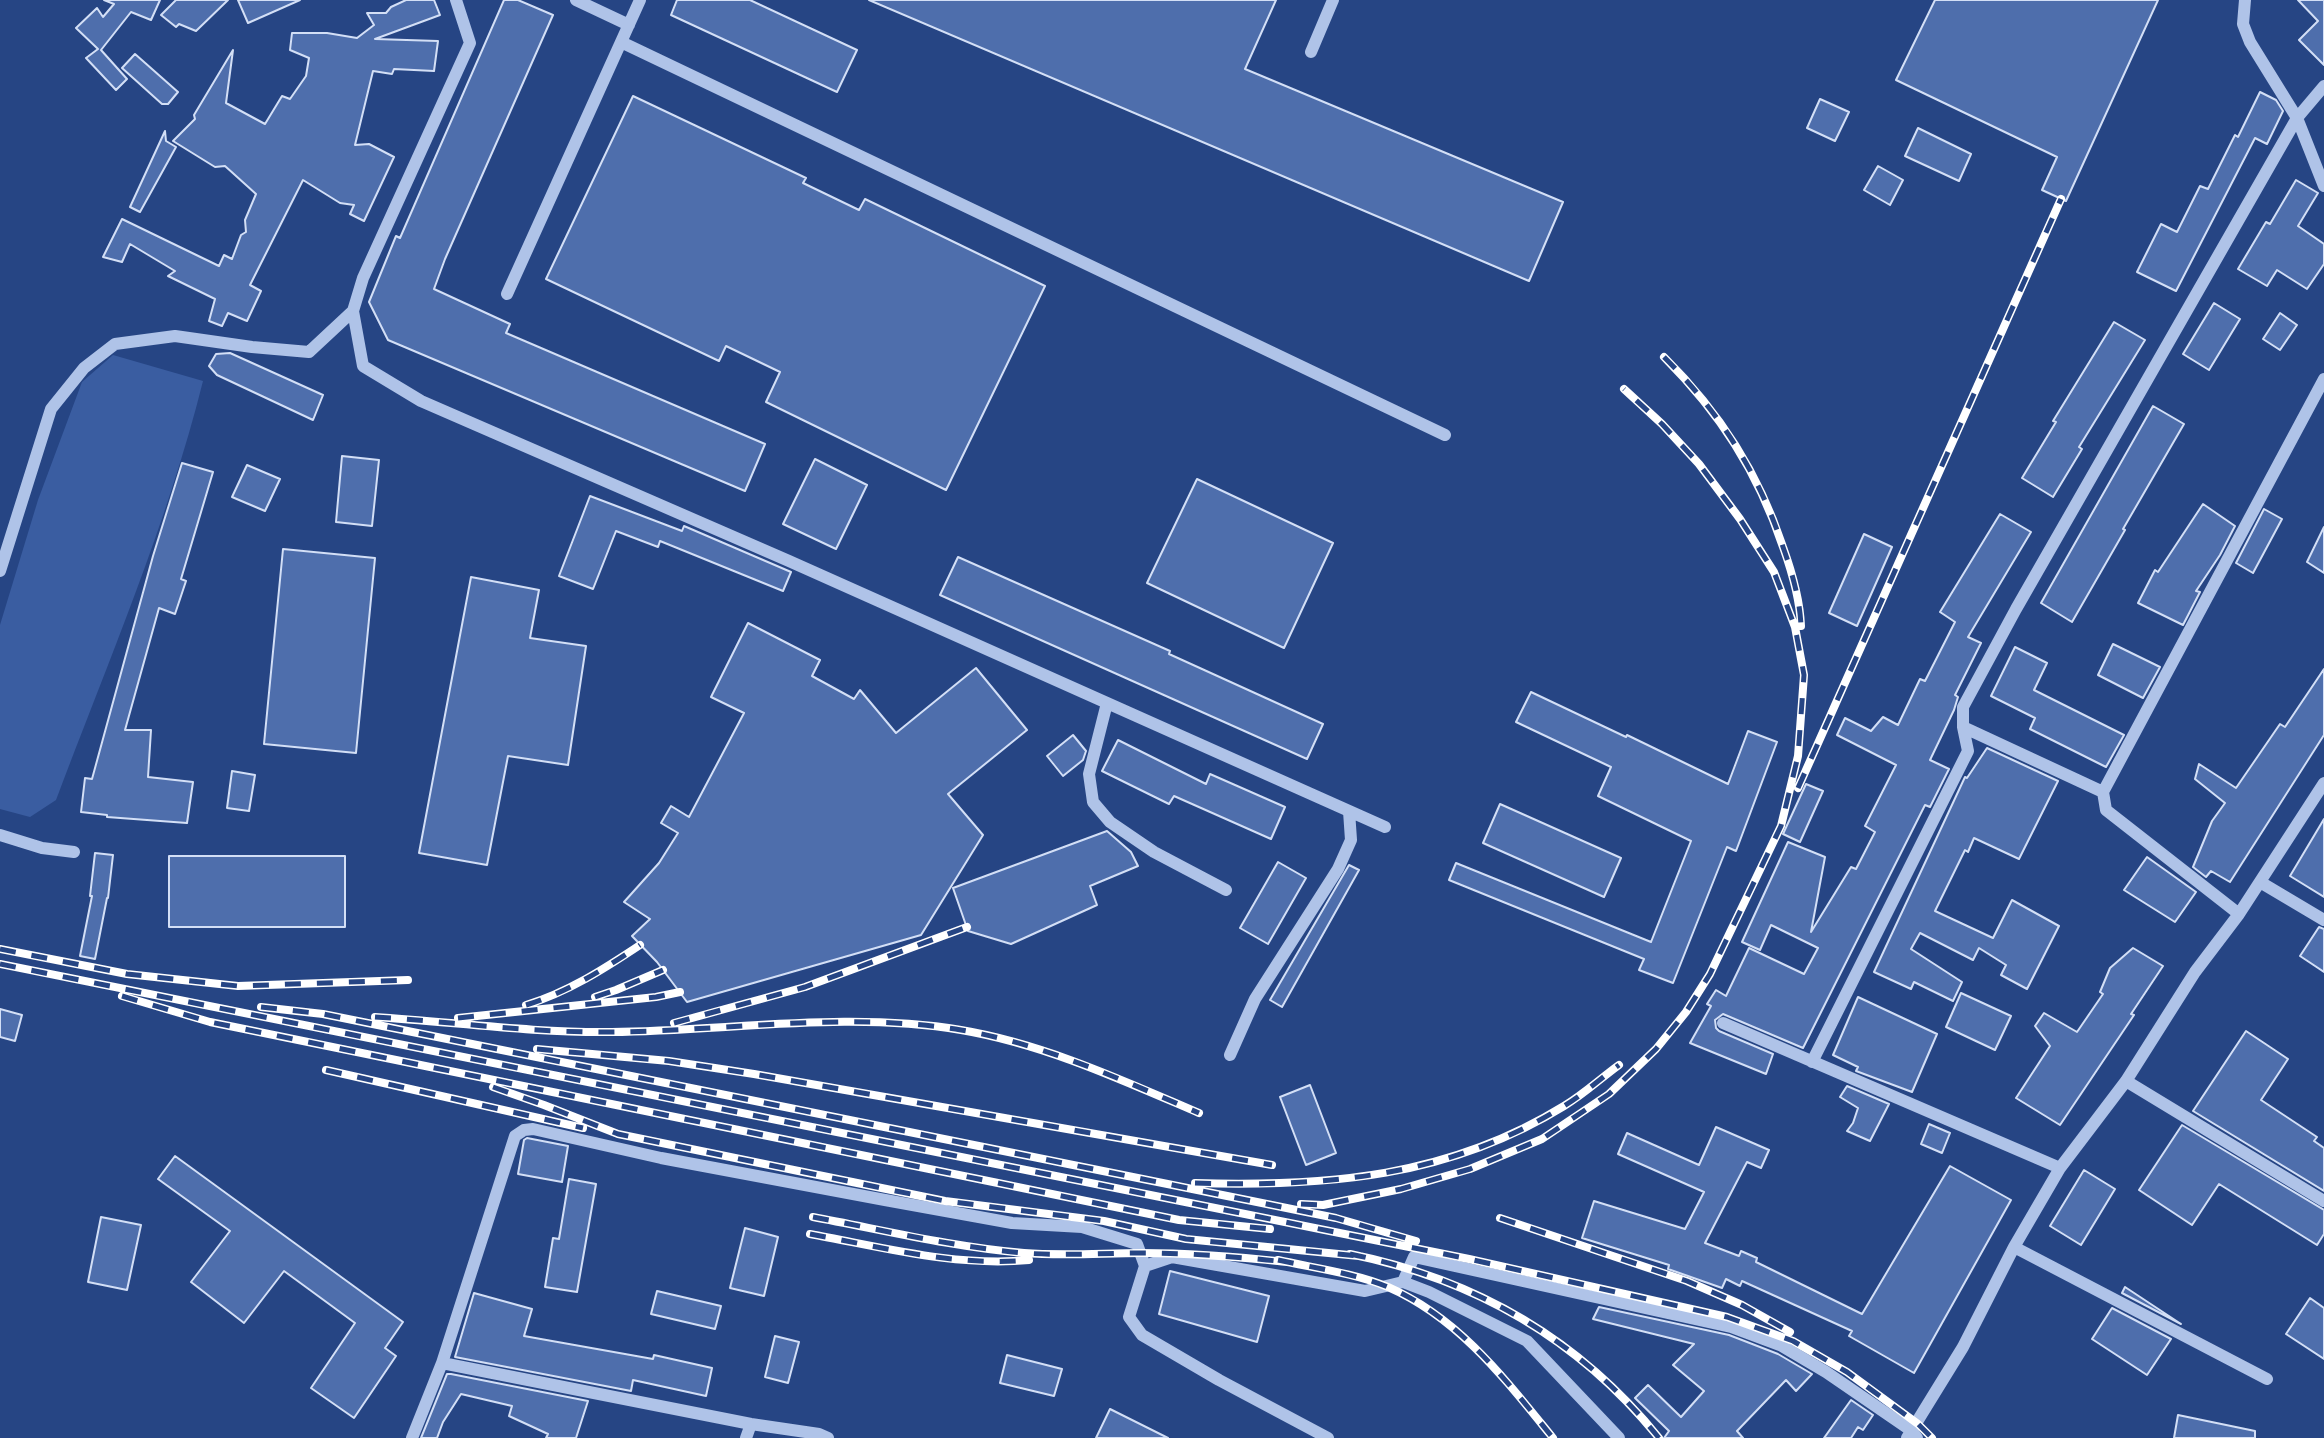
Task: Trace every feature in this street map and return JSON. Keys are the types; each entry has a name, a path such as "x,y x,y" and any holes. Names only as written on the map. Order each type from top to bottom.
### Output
{"street":[{"path":"456,0 470,43 363,278 353,311 363,366 421,401 1385,827"},
{"path":"576,0 629,25"},
{"path":"507,294 640,0"},
{"path":"1311,52 1333,0"},
{"path":"2245,0 2243,24 2249,42 2297,118 2324,186"},
{"path":"621,42 1445,435"},
{"path":"1812,1062 1968,751 1963,727 1963,706 2297,118 2324,86"},
{"path":"0,571 51,409 84,368 115,344 175,336 309,352 353,311"},
{"path":"2239,914 2106,810 2103,792 2324,379"},
{"path":"1107,703 1089,774 1093,802 1110,822 1154,852 1226,890"},
{"path":"1963,727 2103,792"},
{"path":"1403,1282 1414,1257 1731,1327 1782,1346 1826,1372 1912,1436 2060,1168 2126,1081 2195,972 2239,914 2324,783"},
{"path":"1230,1055 1255,999 1338,869 1351,840 1349,811"},
{"path":"0,835 42,848 74,852"},
{"path":"2260,882 2324,920"},
{"path":"1723,1023 2060,1168"},
{"path":"2126,1081 2324,1201"},
{"path":"412,1438 442,1363 515,1136 524,1130 533,1129 661,1158 1012,1223 1082,1227 1137,1244 1145,1266 1129,1317 1142,1335 1328,1438"},
{"path":"2014,1247 2267,1379"},
{"path":"1145,1266 1172,1257 1365,1292 1403,1282 1429,1292 1527,1341 1619,1438"},
{"path":"442,1363 751,1424 819,1434 828,1438"},
{"path":"746,1438 751,1424"}],"shaded area":[{"path":"113,355 203,381 154,540 56,800 30,817 0,809 0,625 38,500 82,382"}],"building":[{"path":"104,0 160,0 151,20 131,12 101,50 127,79 116,90 86,58 98,49 76,28 97,8 103,17 114,4"},
{"path":"176,0 228,0 196,31 179,24 176,27 161,15"},
{"path":"238,0 300,0 248,23"},
{"path":"406,0 434,0 440,15 375,39 438,41 434,71 394,69 392,74 373,71 355,145 369,144 394,157 364,221 350,214 354,205 340,203 303,180 250,285 261,291 247,321 228,313 222,326 209,321 215,299 168,276 175,271 130,244 122,262 103,257 122,219 219,266 224,255 232,259 241,235 246,232 245,220 256,194 225,166 215,167 173,141 195,119 194,115 233,50 226,103 265,124 282,96 290,99 306,76 309,58 290,50 292,33 327,33 357,38 374,25 367,13 386,13 391,7"},
{"path":"504,0 518,0 553,15 434,289 510,324 506,333 765,444 745,491 388,340 369,302 396,236 400,238"},
{"path":"677,0 750,0 857,50 837,92 671,15"},
{"path":"869,0 1276,0 1245,69 1563,202 1529,281"},
{"path":"1935,0 2158,0 2066,201 2042,190 2057,157 1896,80"},
{"path":"2298,0 2324,0 2324,65 2299,40 2318,21"},
{"path":"135,54 178,92 168,104 162,104 122,68"},
{"path":"2260,92 2276,100 2283,111 2267,144 2255,138 2176,291 2137,272 2161,224 2177,232 2200,186 2208,189"},
{"path":"633,96 806,178 803,183 859,210 865,199 1045,286 946,490 766,402 780,372 726,346 719,361 546,279"},
{"path":"1820,99 1849,112 1835,141 1807,128"},
{"path":"1918,128 1971,154 1959,181 1905,156"},
{"path":"165,131 166,141 176,147 140,212 130,207"},
{"path":"1878,166 1903,180 1890,205 1864,190"},
{"path":"2296,180 2318,193 2298,226 2324,244 2324,264 2307,289 2277,270 2267,286 2238,269 2266,222 2270,224"},
{"path":"2214,303 2240,319 2209,370 2183,354"},
{"path":"2280,313 2297,325 2280,350 2263,339"},
{"path":"2114,322 2145,340 2079,447 2082,449 2053,497 2022,478 2056,422 2053,421"},
{"path":"230,353 323,395 313,420 217,375 209,366 216,354"},
{"path":"2153,406 2184,424 2072,622 2041,603"},
{"path":"342,456 379,460 372,526 336,522"},
{"path":"815,459 867,485 836,549 783,524"},
{"path":"182,463 213,472 181,579 186,581 175,614 159,608 125,730 151,730 148,777 193,782 187,823 107,817 81,812 85,778 92,779 153,556"},
{"path":"247,465 280,479 265,511 232,497"},
{"path":"1197,479 1333,543 1284,648 1147,583"},
{"path":"590,496 682,531 684,526 791,572 783,591 660,541 658,547 616,531 593,589 559,576"},
{"path":"2203,504 2235,526 2196,591 2200,592 2183,625 2138,603 2155,570 2158,572"},
{"path":"2264,509 2282,519 2253,573 2236,563"},
{"path":"2000,514 2031,532 1968,637 1981,643 1955,695 1958,697 1954,710 1930,760 1949,769 1930,807 1925,805 1803,1048 1723,1014 1715,1020 1719,1031 1773,1054 1766,1074 1690,1043 1711,1006 1707,1004 1716,990 1726,996 1749,948 1804,974 1818,948 1771,925 1760,950 1742,942 1788,842 1825,857 1811,932 1851,867 1856,869 1875,832 1865,826 1896,765 1837,735 1845,718 1871,731 1883,717 1898,725 1920,679 1925,681 1955,622 1940,612"},
{"path":"2324,527 2324,573 2307,562"},
{"path":"1864,534 1892,547 1857,626 1829,613"},
{"path":"283,549 375,558 356,753 264,744"},
{"path":"958,557 1170,651 1169,654 1323,724 1307,759 940,595"},
{"path":"471,577 539,590 530,638 586,646 568,765 508,756 487,865 419,853"},
{"path":"748,623 820,660 812,676 854,699 860,690 896,733 976,668 1027,730 948,794 983,835 921,935 687,1002 657,962 632,936 650,919 624,902 659,863 678,833 661,823 671,806 689,817 744,713 711,697"},
{"path":"2113,644 2160,667 2143,698 2098,675"},
{"path":"2015,647 2047,663 2034,690 2124,735 2106,767 2030,729 2035,718 1991,696"},
{"path":"2324,669 2324,735 2230,882 2211,871 2206,877 2193,867 2212,821 2225,803 2195,779 2199,764 2236,788 2280,724 2285,727"},
{"path":"1531,692 1728,784 1748,731 1777,742 1736,851 1727,847 1673,983 1639,970 1644,959 1449,880 1456,863 1651,942 1691,841 1598,796 1611,767 1516,722"},
{"path":"1073,735 1086,751 1083,760 1063,776 1047,756"},
{"path":"1118,740 1206,784 1210,774 1285,807 1271,839 1174,796 1169,804 1102,771"},
{"path":"1987,748 2058,781 2019,859 1974,838 1968,852 1965,850 1935,911 1993,938 2012,900 2059,926 2027,989 2001,975 2006,965 1979,948 1973,960 1920,933 1911,949 1962,982 1953,1001 1914,982 1911,989 1874,972 1965,777 1967,778"},
{"path":"232,771 255,775 249,811 227,808"},
{"path":"1806,784 1823,791 1800,842 1783,834"},
{"path":"1500,804 1621,858 1604,897 1483,843"},
{"path":"2324,819 2324,897 2290,876"},
{"path":"1107,831 1131,852 1138,866 1090,886 1097,905 1011,944 968,931 953,888"},
{"path":"95,853 113,855 108,898 95,959 80,956 92,896"},
{"path":"169,856 345,856 345,927 169,927"},
{"path":"2147,857 2196,892 2175,922 2124,890"},
{"path":"1278,862 1306,878 1268,944 1240,928"},
{"path":"1349,865 1359,870 1282,1007 1270,1000"},
{"path":"2319,927 2324,929 2324,972 2300,956"},
{"path":"2133,948 2163,966 2131,1014 2134,1015 2060,1125 2016,1098 2050,1046 2035,1026 2044,1013 2077,1032 2103,994 2100,992 2110,968"},
{"path":"1961,993 2011,1016 1995,1050 1946,1027"},
{"path":"1858,997 1937,1034 1912,1092 1856,1071 1858,1067 1833,1055"},
{"path":"0,1009 22,1015 15,1041 0,1037"},
{"path":"2246,1031 2288,1059 2261,1100 2317,1137 2314,1141 2324,1148 2324,1191 2193,1111"},
{"path":"1310,1085 1336,1153 1306,1165 1280,1097"},
{"path":"1847,1086 1889,1104 1870,1141 1847,1131 1858,1108 1840,1097"},
{"path":"1929,1124 1950,1133 1942,1153 1921,1144"},
{"path":"2182,1125 2324,1210 2324,1234 2317,1245 2219,1184 2192,1225 2139,1190"},
{"path":"1716,1127 1769,1150 1761,1168 1747,1162 1705,1243 1739,1256 1741,1251 1757,1258 1756,1262 1862,1314 1950,1166 2011,1200 1914,1373 1849,1336 1852,1331 1742,1281 1740,1286 1726,1279 1722,1288 1668,1269 1669,1265 1582,1238 1594,1201 1685,1229 1704,1192 1618,1154 1627,1133 1699,1165"},
{"path":"527,1138 568,1146 562,1182 518,1174 524,1140"},
{"path":"175,1156 403,1322 385,1348 396,1356 354,1418 311,1388 355,1323 284,1271 244,1323 191,1282 230,1231 158,1179"},
{"path":"2084,1170 2115,1189 2081,1245 2050,1226"},
{"path":"569,1179 596,1184 577,1292 545,1287 553,1238 559,1239"},
{"path":"101,1217 141,1225 127,1290 88,1282"},
{"path":"745,1228 778,1237 764,1296 730,1288"},
{"path":"1170,1271 1269,1296 1257,1342 1159,1314"},
{"path":"2125,1287 2181,1324 2122,1293"},
{"path":"657,1291 721,1306 715,1329 651,1314"},
{"path":"474,1293 532,1309 524,1336 653,1359 654,1355 712,1368 706,1396 633,1380 631,1391 455,1357"},
{"path":"2310,1298 2324,1308 2324,1359 2286,1334"},
{"path":"1599,1307 1729,1335 1778,1354 1812,1374 1796,1391 1786,1380 1737,1431 1743,1438 1664,1438 1669,1431 1635,1398 1648,1385 1681,1417 1704,1391 1673,1365 1694,1344 1593,1319"},
{"path":"2112,1308 2171,1339 2147,1375 2092,1339"},
{"path":"775,1336 799,1342 788,1383 765,1377"},
{"path":"1007,1355 1062,1369 1054,1396 1000,1383"},
{"path":"447,1374 588,1401 576,1438 546,1438 548,1434 509,1416 512,1406 461,1394 443,1422 437,1438 421,1438"},
{"path":"1851,1400 1873,1415 1863,1430 1858,1427 1851,1438 1824,1438"},
{"path":"1110,1409 1168,1438 1096,1438"},
{"path":"2178,1415 2255,1431 2255,1438 2174,1438"}],"railway":[{"path":"1798,788 2061,199"},
{"path":"1664,357 1720,422 1762,494 1792,576 1801,626"},
{"path":"1301,1204 1323,1205 1401,1189 1470,1169 1542,1139 1609,1094 1656,1049 1686,1012 1710,974 1781,826 1798,756 1804,675 1795,627 1774,572 1740,519 1699,464 1662,424 1624,389"},
{"path":"674,1023 805,987 967,927"},
{"path":"526,1005 571,987 640,945"},
{"path":"0,949 127,974 238,986 408,980"},
{"path":"0,964 1469,1259 1727,1317 1793,1341 1847,1372 1918,1424 1932,1438"},
{"path":"595,997 663,970"},
{"path":"458,1018 656,997 680,992"},
{"path":"122,996 210,1022 1179,1220 1270,1229"},
{"path":"261,1007 323,1014 1336,1218 1416,1241"},
{"path":"375,1017 582,1032 831,1022 875,1022 961,1030 1022,1044 1082,1064 1199,1113"},
{"path":"537,1049 669,1061 754,1074 1272,1165"},
{"path":"1195,1183 1292,1183 1386,1173 1432,1163 1476,1149 1521,1130 1571,1101 1619,1065"},
{"path":"326,1070 583,1128"},
{"path":"493,1087 618,1134 945,1201 1104,1221 1186,1239 1359,1256"},
{"path":"813,1217 944,1242 1024,1253 1179,1254 1287,1262"},
{"path":"1500,1218 1687,1281 1742,1305 1790,1332"},
{"path":"810,1234 946,1258 974,1261 1029,1260"},
{"path":"1350,1254 1439,1279 1521,1318 1594,1371 1628,1403 1659,1438"},
{"path":"1278,1260 1362,1278 1414,1300 1437,1315 1479,1352 1553,1438"}]}
